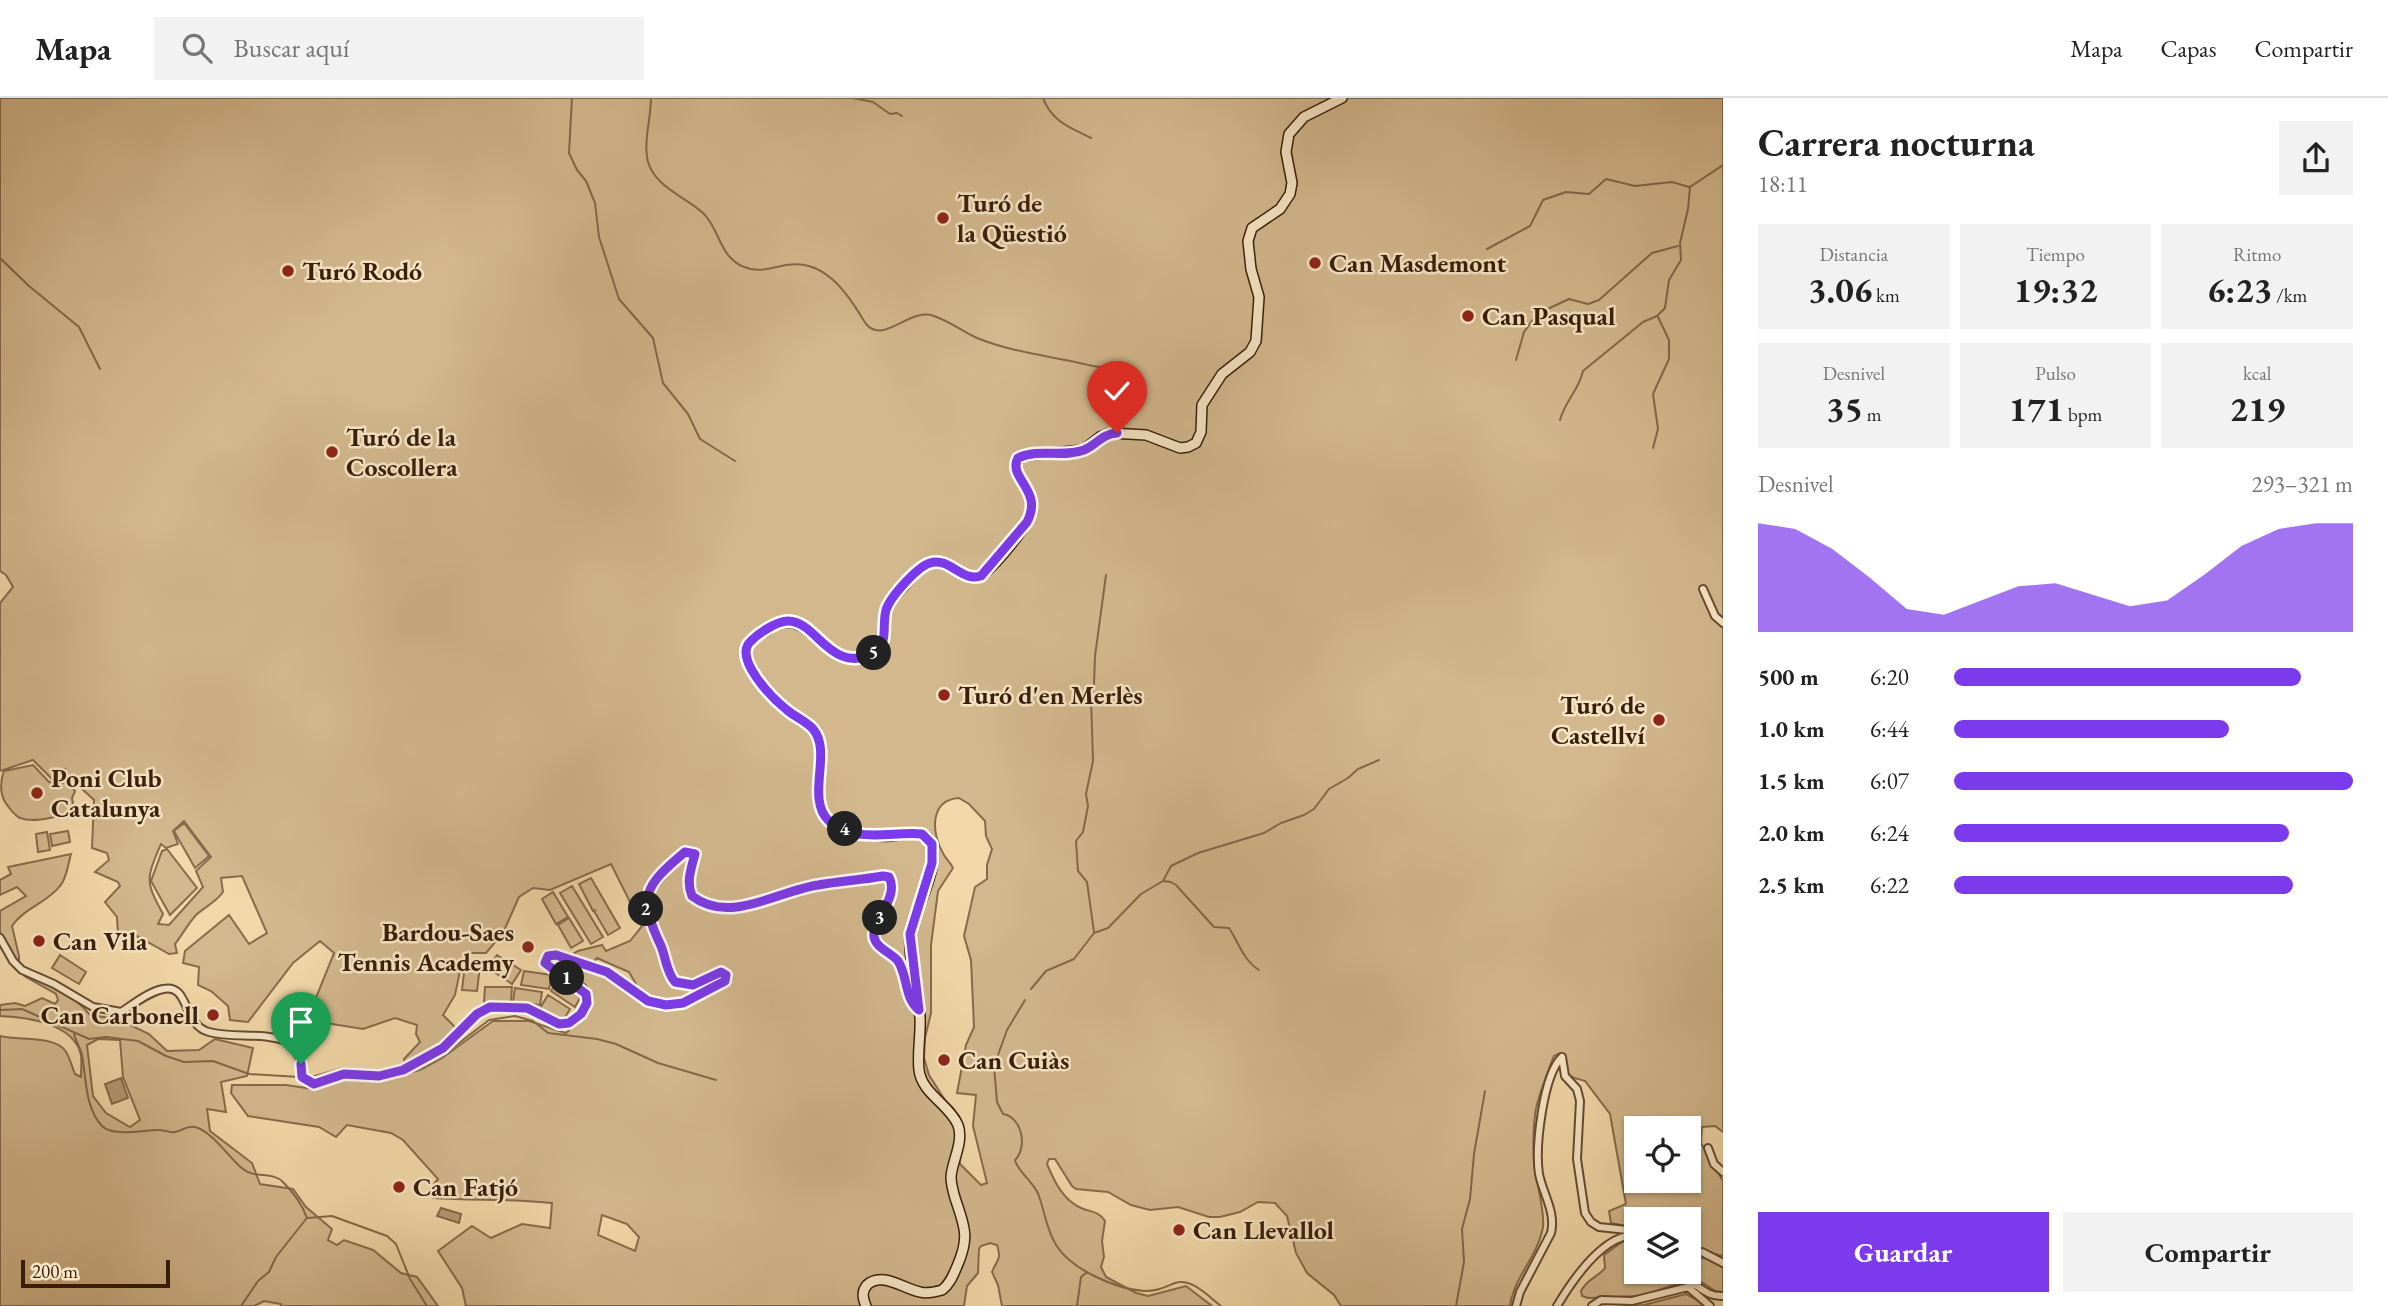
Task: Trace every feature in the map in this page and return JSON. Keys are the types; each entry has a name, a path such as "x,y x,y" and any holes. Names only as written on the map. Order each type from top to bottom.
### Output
{"main road":[{"path":"866,1306 863,1290 874,1281 889,1281 919,1292 942,1290 950,1282 966,1242 966,1230 951,1182 959,1139 958,1128 953,1117 922,1080 919,1066 919,1010 910,934 932,863 932,844 922,834 880,836 836,826 828,820 819,800 818,737 812,728 786,710 761,684 747,659 747,648 752,640 777,624 787,621 799,624 827,647 843,656 858,658 877,652 884,641 888,605 921,567 932,562 941,562 967,577 981,576 1027,522 1031,514 1032,499 1015,468 1016,461 1022,456 1083,450 1100,437 1111,433 1146,435 1180,448 1196,443 1201,432 1202,405 1222,374 1250,352 1256,341 1259,297 1251,269 1248,241 1252,228 1280,209 1288,199 1292,183 1286,158 1289,134 1304,117 1342,98"},
{"path":"587,1003 582,989 545,963 548,956 556,955 607,972 648,1001 666,1005 683,1003 725,981 726,975 721,972 693,985 675,982 668,971 663,951 648,917 646,902 653,884 685,852 691,852 695,854 688,887 692,896 717,908 740,908 816,885 889,877 892,885 890,894 874,931 874,938 878,945 898,962 911,1001 919,1010"}],"street":[{"path":"1703,589 1715,616 1723,623"},
{"path":"0,938 13,961 22,970 54,984 93,1007 121,1012 149,994 165,988 175,989 182,995 185,1008 199,1029 212,1033 273,1037 289,1042 300,1058 301,1076 314,1084 344,1074 379,1076 403,1070 443,1048 477,1014 490,1007 527,1008 559,1024 565,1024 578,1017 587,1003"},
{"path":"1516,1306 1520,1292 1551,1233 1553,1224 1539,1173 1541,1116 1546,1092 1562,1057 1565,1076 1577,1089 1580,1114 1577,1159 1585,1213 1591,1222 1599,1227 1624,1231"},
{"path":"1708,1148 1714,1164 1723,1172"},
{"path":"1557,1306 1575,1276 1589,1261 1624,1238"},
{"path":"1701,1252 1723,1263"},
{"path":"1592,1306 1601,1300 1632,1301 1696,1285 1702,1290 1723,1296"},
{"path":"1688,1287 1710,1306"}],"shaded area":[{"path":"0,98 1723,98 1723,1132 1715,1126 1702,1127 1701,1143 1701,1116 1624,1116 1624,1193 1610,1114 1585,1081 1568,1074 1564,1055 1560,1053 1554,1056 1539,1098 1534,1122 1534,1163 1543,1227 1536,1248 1512,1295 1510,1306 1341,1306 1334,1295 1307,1273 1296,1253 1287,1216 1275,1203 1258,1202 1240,1212 1220,1217 1209,1217 1178,1207 1150,1210 1131,1205 1108,1192 1076,1189 1055,1159 1049,1159 1047,1164 1064,1195 1075,1205 1097,1214 1105,1221 1102,1241 1104,1257 1101,1267 1106,1277 1136,1293 1148,1296 1186,1286 1212,1306 1002,1306 992,1272 999,1254 997,1245 990,1243 979,1249 978,1273 967,1286 964,1306 466,1306 462,1288 438,1251 472,1226 491,1238 522,1224 550,1228 552,1203 433,1198 428,1191 438,1179 403,1140 391,1133 347,1125 336,1137 319,1127 248,1116 231,1093 232,1085 286,1085 313,1089 349,1077 372,1080 396,1076 420,1070 442,1058 493,1021 529,1021 566,1033 586,1014 592,1002 589,994 547,960 552,958 604,975 640,991 629,972 597,958 591,965 568,957 578,951 602,945 606,951 630,941 642,926 611,864 550,890 533,888 519,897 503,933 486,953 468,953 461,966 455,995 443,1015 457,1029 438,1048 405,1063 404,1059 420,1042 416,1034 417,1025 395,1018 363,1029 307,1020 334,953 320,941 293,963 248,1022 230,1020 228,1006 211,991 198,985 199,967 183,963 185,951 229,915 249,944 267,933 242,876 221,878 223,892 190,922 175,944 177,953 169,954 137,936 125,947 118,935 117,917 105,902 120,886 118,882 95,872 109,860 107,853 92,848 94,800 68,776 65,769 59,773 64,782 53,780 33,760 0,771 0,603 13,587 6,575 0,571","holes":["959,798 969,804 985,821 986,836 992,849 987,865 987,879 975,887 964,936 971,960 974,1027 966,1045 957,1093 976,1095 973,1126 987,1183 981,1185 960,1164 954,1114 929,1075 924,1058 931,1013 931,945 938,891 953,868 940,847 935,819 942,805","184,821 211,857 196,871 203,887 169,925 158,924 163,914 151,887 152,865 161,844 166,848 178,844 173,831","602,1215 627,1224 639,1237 635,1251 598,1235"]},
{"name":"Poni Club Catalunya","path":"33,765 49,782 65,783 75,791 72,798 75,812 26,820 12,811 2,795 4,771"},
{"path":"184,823 209,856 195,868 174,831"},
{"path":"68,831 70,842 52,846 50,834"},
{"path":"47,832 50,850 38,852 36,834"},
{"path":"167,849 197,888 170,915 151,881 162,851"},
{"path":"71,854 60,886 12,926 19,956 19,963 15,962 0,932 0,911 26,896 17,887 0,895 0,880 11,874 8,867"},
{"path":"591,878 620,928 608,935 579,884"},
{"path":"572,886 603,937 591,944 560,893"},
{"path":"553,892 568,917 556,924 542,899"},
{"path":"569,918 583,941 571,948 558,925"},
{"path":"60,955 86,972 79,984 52,968"},
{"path":"497,955 521,970 512,984 488,968"},
{"path":"465,964 480,966 477,991 462,990"},
{"path":"524,971 552,975 549,989 521,985"},
{"path":"24,976 60,990 90,1015 125,1020 149,1034 167,1051 199,1050 215,1039 253,1048 247,1076 221,1082 226,1112 207,1109 210,1131 252,1163 260,1184 293,1189 306,1207 332,1229 328,1240 337,1245 344,1240 373,1250 401,1273 417,1277 438,1306 281,1306 264,1301 254,1306 0,1306 0,1036 54,1043 66,1052 75,1074 81,1077 81,1055 77,1044 59,1029 35,1020 0,1016 0,1005 15,1003 25,1006 42,998 55,1004 58,1000 56,994","holes":["98,1039 120,1040 123,1077 140,1120 130,1127 106,1113 93,1096 87,1045"]},
{"path":"558,979 582,994 575,1007 551,991"},
{"path":"485,987 512,987 511,1002 484,1002"},
{"path":"515,988 542,992 540,1005 513,1002"},
{"path":"548,995 570,1009 563,1021 540,1008"},
{"path":"121,1078 128,1098 112,1104 105,1084"},
{"path":"1701,1143 1723,1181 1723,1256 1701,1251 1701,1207 1624,1207 1624,1226 1611,1223 1609,1211 1626,1204 1624,1193 1701,1193"},
{"path":"441,1208 461,1214 459,1223 437,1216"},
{"path":"1624,1241 1624,1284 1676,1284 1642,1296 1582,1296 1584,1287 1605,1268 1604,1255"},
{"path":"1701,1258 1723,1267 1723,1292 1715,1291 1703,1283"},
{"path":"1686,1294 1709,1306 1622,1306 1644,1305"}],"waterway":[{"path":"572,98 569,153 586,181 595,203 599,237 619,299 653,338 663,383 688,414 700,439 735,461"},
{"path":"651,98 646,147 652,171 664,185 703,213 729,257 744,267 754,270 800,264 813,267 834,281 866,324 873,329 889,328 915,316 934,316 977,338 1001,346 1096,367 1117,369"},
{"path":"853,98 873,102 890,114 897,113 902,116"},
{"path":"1043,98 1056,118 1091,138"},
{"path":"1560,420 1583,371 1643,322 1657,316 1665,308 1669,280 1681,260 1680,243 1690,187 1723,165"},
{"path":"1487,249 1530,226 1543,200 1566,192 1589,194 1606,179 1635,186 1672,182 1689,187"},
{"path":"1516,360 1524,332 1537,314 1569,299 1588,304 1599,300 1652,253 1678,246"},
{"path":"0,258 79,327 100,369"},
{"path":"1653,448 1658,429 1653,394 1669,359 1669,340 1658,317"},
{"path":"1094,932 1087,882 1078,871 1076,841 1083,832 1088,806 1086,794 1093,761 1091,698 1106,575"},
{"path":"1031,989 1046,971 1074,959 1094,933 1108,928 1141,894 1163,881 1171,866 1198,853 1264,833 1281,823 1304,815 1314,809 1329,789 1358,769 1379,760"},
{"path":"1163,881 1176,885 1214,927 1229,928 1245,956 1259,970"},
{"path":"1025,1000 1007,1030 994,1066 997,1102 1003,1114 1010,1116 1019,1126 1022,1141 1015,1160 1038,1194 1056,1245 1083,1270 1107,1282 1144,1291 1175,1283 1187,1283 1200,1289 1221,1306"},
{"path":"0,1010 22,1009 89,1039 106,1037 138,1041 184,1062 213,1061 249,1074 299,1077"},
{"path":"429,1059 442,1056 489,1020 515,1016 533,1021 548,1033 616,1044 658,1063 716,1080"},
{"path":"74,1034 82,1055 89,1101 102,1126 121,1132 173,1132 195,1127 214,1139 243,1169 283,1182 297,1198 307,1218"},
{"path":"308,1078 343,1068 381,1071 407,1064"},
{"path":"1456,1306 1464,1262 1462,1229 1470,1199 1474,1154 1485,1091"},
{"path":"308,1218 332,1216 387,1236 396,1244 410,1279 427,1306"},
{"path":"241,1306 306,1219"},
{"path":"1077,1306 1081,1277 1087,1272"}],"place":[{"name":"Turó de la Qüestió","path":"943,218"},
{"name":"Can Masdemont","path":"1315,263"},
{"name":"Turó Rodó","path":"288,271"},
{"name":"Can Pasqual","path":"1468,316"},
{"name":"Turó de la Coscollera","path":"332,452"},
{"name":"Turó d'en Merlès","path":"944,695"},
{"name":"Turó de Castellví","path":"1659,720"},
{"name":"Poni Club Catalunya","path":"37,793"},
{"name":"Can Vila","path":"39,941"},
{"name":"Bardou-Saes Tennis Academy","path":"528,947"},
{"name":"Can Carbonell","path":"213,1015"},
{"name":"Can Cuiàs","path":"944,1060"},
{"name":"Can Fatjó","path":"399,1187"},
{"name":"Can Llevallol","path":"1179,1230"}],"route":[{"path":"301,1064 302,1077 314,1084 344,1074 379,1076 403,1070 443,1048 477,1014 496,1006 527,1008 559,1024 572,1022 581,1014 587,1003 586,994 545,963 548,956 556,955 607,972 648,1001 666,1005 683,1003 725,981 726,975 721,972 693,985 675,982 649,922 646,905 651,887 685,852 695,854 688,887 692,896 697,901 717,908 740,908 769,897 816,885 889,877 892,881 890,894 874,931 874,938 878,945 898,962 911,1001 919,1010 910,934 932,863 932,844 922,834 880,836 847,830 828,820 819,800 818,737 812,728 786,710 761,684 747,659 748,644 777,624 787,621 799,624 827,647 848,658 866,657 877,652 884,641 888,605 921,567 932,562 941,562 967,577 981,576 1027,522 1031,514 1032,499 1016,472 1018,458 1031,454 1083,450 1100,437 1117,433"}]}
